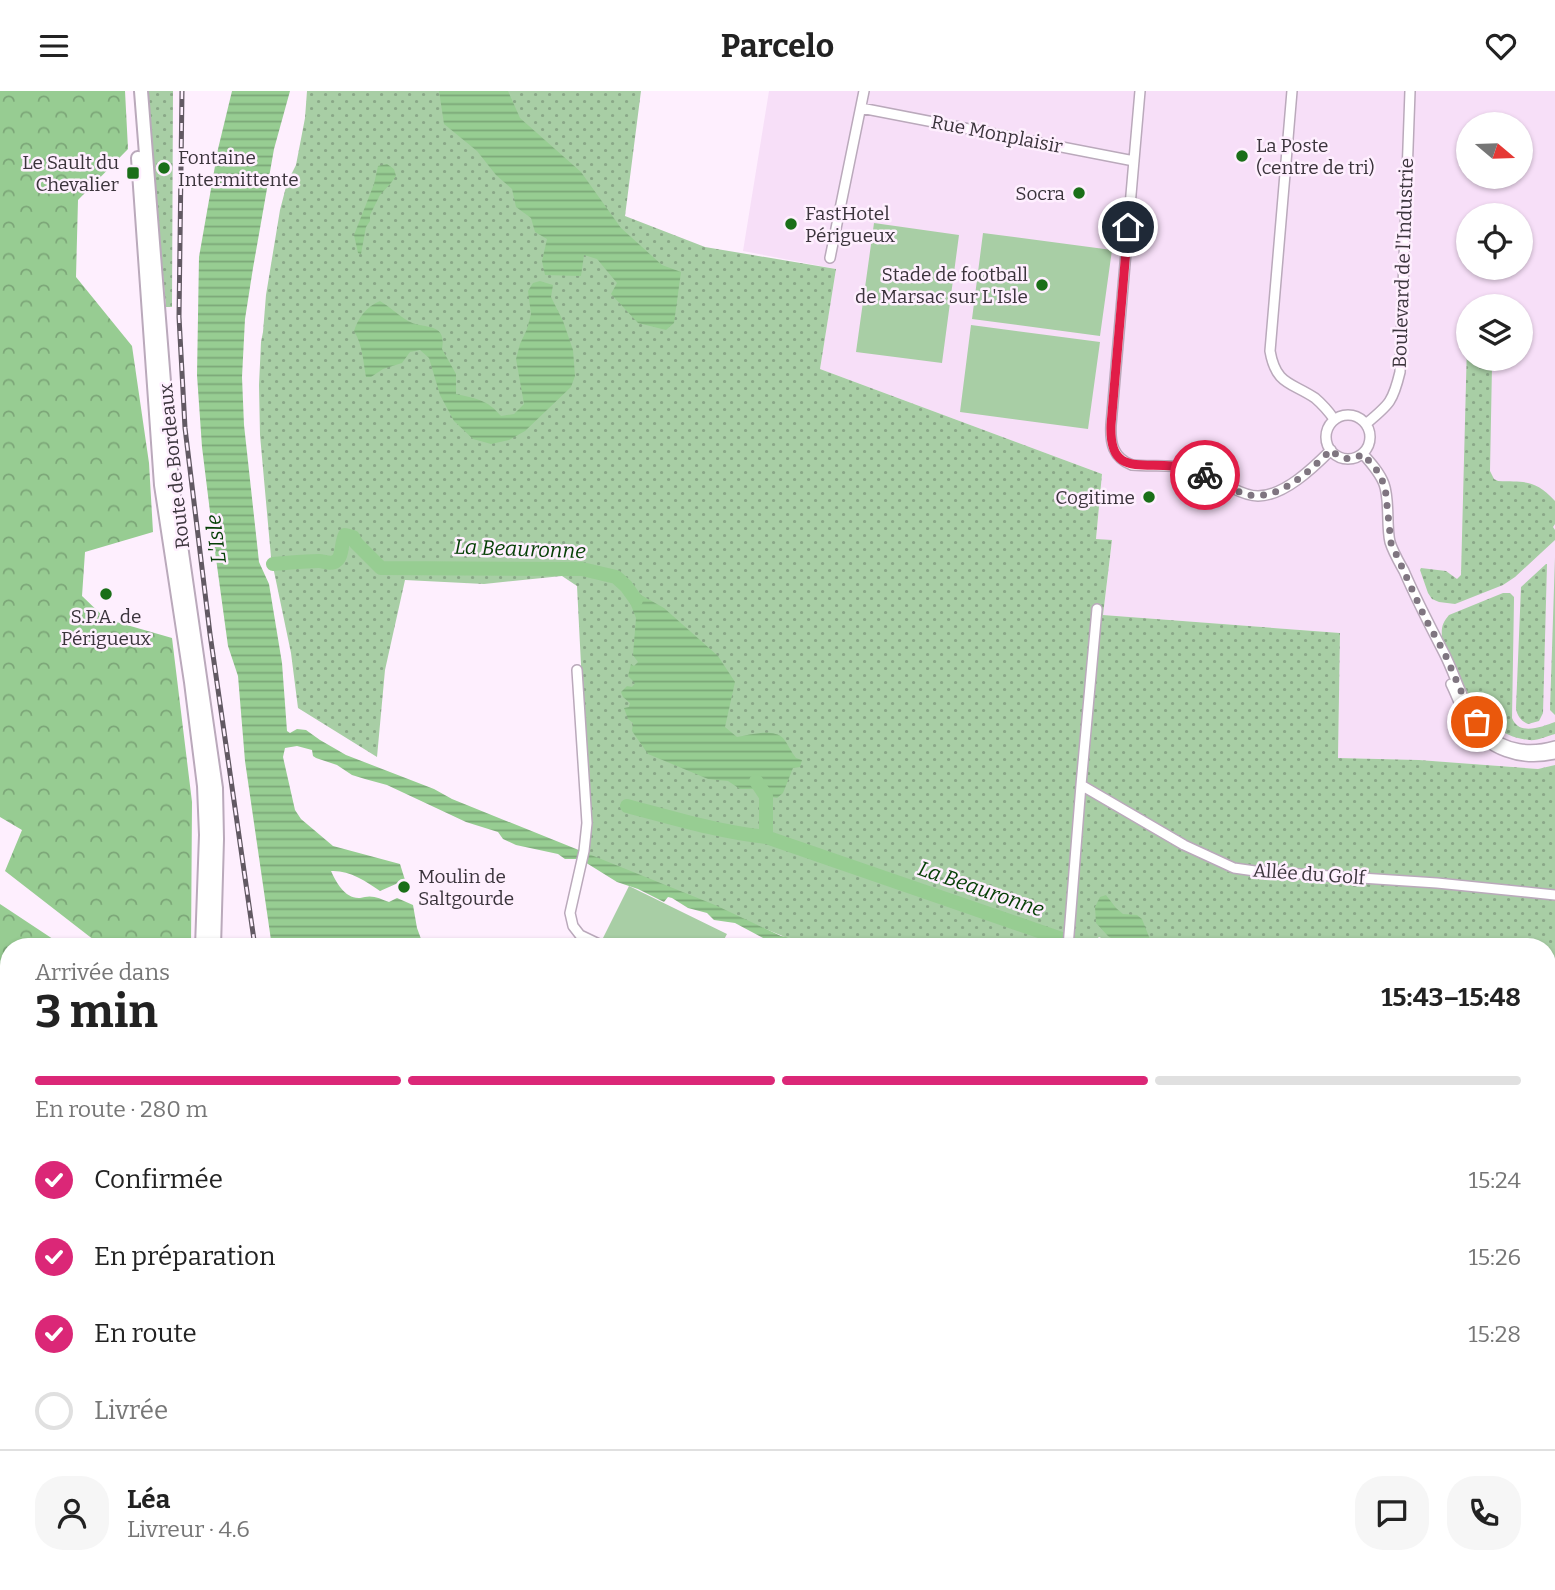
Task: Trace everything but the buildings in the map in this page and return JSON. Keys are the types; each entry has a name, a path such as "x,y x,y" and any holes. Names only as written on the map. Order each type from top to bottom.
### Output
{"main road":[{"name":"Route de Bordeaux","path":"133,91 161,485 212,837"},
{"name":"Route de Bordeaux","path":"141,91 172,483 216,788 212,837"},
{"path":"203,938 212,837"},
{"path":"212,837 214,938"}],"street":[{"path":"830,258 864,91"},
{"path":"1140,91 1111,425 1112,447 1116,455 1132,465 1187,468 1229,488 1256,496 1283,489 1331,450"},
{"path":"1292,91 1270,351 1272,365 1279,376 1315,399 1334,419"},
{"name":"Boulevard de l'Industrie","path":"1367,423 1385,408 1394,394 1400,372 1410,91"},
{"name":"Rue Monplaisir","path":"861,108 1134,161"},
{"path":"1348,414 1362,418 1367,423 1371,436 1363,454 1350,459 1331,450 1326,437 1334,419 1348,414"},
{"path":"1363,454 1376,469 1385,486 1391,543 1470,709 1485,732 1501,743 1517,749 1542,750 1555,746"},
{"path":"1069,938 1097,609"},
{"path":"1425,618 1468,720 1484,739 1507,753 1519,756 1539,757 1555,754"},
{"path":"577,670 587,823 584,851 570,913 573,926 586,938"},
{"name":"Allée du Golf","path":"1081,785 1184,845 1234,868 1555,895"}],"shaded area":[{"path":"146,91 173,91 172,307 166,307"},
{"path":"307,91 641,91 625,216 705,247 836,269 820,369 1102,474 1096,539 1112,540 1103,615 1340,633 1338,758 1419,760 1538,769 1555,765 1555,938 785,937 588,856 589,822 577,586 562,576 484,584 405,580 385,670 377,757 298,708 291,653 271,557 260,435 259,385 266,295 280,210 287,183 296,165"},
{"path":"769,91 1555,91 1555,765 1538,769 1419,760 1338,758 1340,633 1103,615 1112,541 1096,539 1102,474 820,369 836,269 743,251"},
{"path":"874,223 959,235 942,363 856,352"},
{"name":"Stade de football de Marsac sur L'Isle","path":"983,233 1112,250 1100,336 972,319"},
{"path":"971,325 1100,342 1088,429 960,412"},
{"path":"1466,371 1492,371 1490,471 1498,481 1535,485 1555,501 1555,540 1503,585 1455,604 1432,599 1420,570 1446,571 1457,579 1461,575"},
{"path":"1555,557 1555,715 1550,710"},
{"path":"1546,564 1543,713 1539,721 1528,724 1520,718 1516,708 1521,587"},
{"path":"1503,593 1510,593 1514,597 1512,718 1520,727 1531,729 1555,722 1555,734 1539,739 1511,736 1483,716 1464,686 1442,637 1443,625 1449,615"},
{"path":"629,886 727,934 725,938 603,938"}],"green space":[{"path":"0,91 125,91 128,149 78,200 76,277 132,346 149,463 153,532 85,552 82,596 106,619 172,638 192,802 191,938 91,938 5,871 22,830 0,817"},
{"path":"0,904 51,938 0,938"}],"water":[{"name":"L'Isle","path":"232,91 290,91 274,149 253,268 245,319 242,377 244,425 259,562 269,584 282,663 287,731 290,733 297,729 306,730 346,755 715,905 781,936 792,938 763,938 735,923 714,920 707,913 688,908 672,898 668,897 664,902 617,882 580,859 565,859 558,854 516,845 503,839 498,832 466,822 387,785 352,775 337,765 316,758 312,750 297,746 285,748 283,757 295,810 301,819 333,846 400,864 405,880 380,891 351,874 331,871 338,885 355,898 371,897 389,902 397,898 413,905 421,938 271,938 245,761 238,676 228,646 214,544 202,447 197,375 199,257 218,149"},
{"path":"439,91 508,91 520,118 581,172 621,228 662,265 681,272 674,323 666,330 638,323 611,294 617,283 597,259 584,255 581,276 545,275 542,261 547,239 535,232 531,218 516,207 512,189 496,175 477,151 444,124"},
{"path":"387,164 394,169 396,176 380,195 370,215 361,254 358,253 354,235 374,184 378,166"},
{"path":"540,281 553,285 551,297 573,350 575,376 571,387 525,431 509,440 491,444 473,439 454,421 440,395 429,358 420,350 410,352 402,363 366,377 361,348 354,331 364,313 380,301 414,324 438,330 443,340 442,349 456,374 456,394 486,403 501,416 514,414 524,404 516,359 531,314 528,291 533,283"},
{"path":"625,586 664,608 718,656 735,682 725,727 737,737 761,733 779,735 796,758 802,760 800,767 793,768 783,793 777,798 766,796 754,789 740,789 728,781 708,779 648,754 632,731 633,723 628,719 624,708 629,707 630,703 621,692 635,683 628,676 631,664 634,666 638,662 633,655 636,618"},
{"path":"1106,895 1123,914 1137,915 1142,919 1149,938 1108,936 1096,923 1095,907 1100,897"}],"waterway":[{"name":"La Beauronne","path":"273,564 334,562 340,556 345,535 353,537 381,568 582,569 616,577 636,600"},
{"name":"La Beauronne","path":"756,781 766,796 766,837 1059,938"},
{"name":"La Beauronne","path":"627,806 713,828 766,837"}],"railway":[{"path":"182,91 179,317 185,428 210,634 254,938"}],"way so far":[{"path":"1205,475 1229,488 1256,496 1283,489 1331,450 1336,455 1350,459 1363,454 1376,469 1385,486 1391,543 1477,722"}],"place":[{"name":"La Poste (centre de tri)","path":"1242,156"},
{"name":"Fontaine Intermittente","path":"164,168"},
{"name":"Le Sault du Chevalier","path":"133,173"},
{"name":"Socra","path":"1079,193"},
{"name":"FastHotel Périgueux","path":"791,224"},
{"name":"Stade de football de Marsac sur L'Isle","path":"1042,285"},
{"name":"Cogitime","path":"1149,497"},
{"name":"S.P.A. de Périgueux","path":"106,594"},
{"name":"Moulin de Saltgourde","path":"404,887"}],"route":[{"path":"1128,227 1110,436 1112,447 1116,455 1132,465 1187,468 1205,475"}]}
